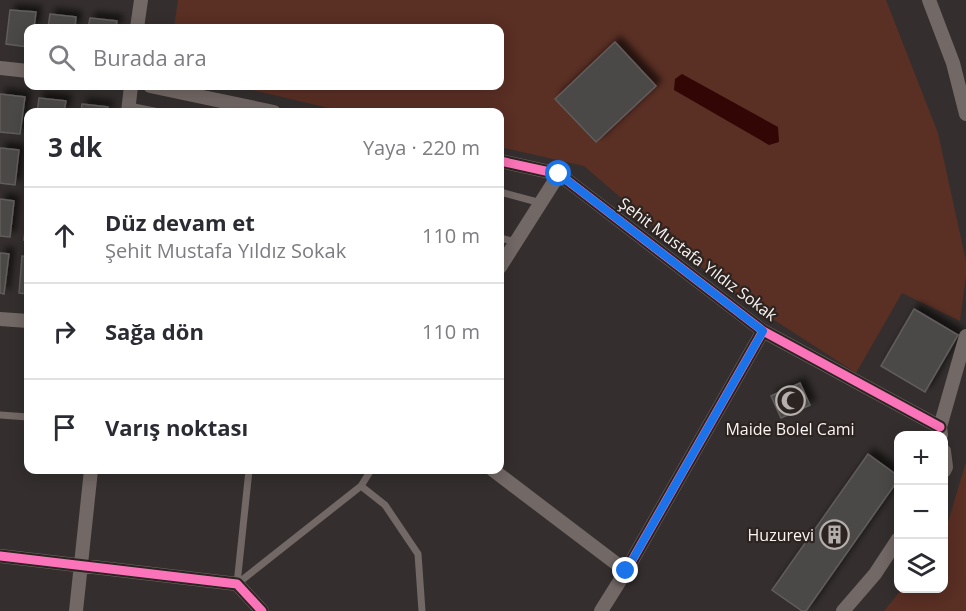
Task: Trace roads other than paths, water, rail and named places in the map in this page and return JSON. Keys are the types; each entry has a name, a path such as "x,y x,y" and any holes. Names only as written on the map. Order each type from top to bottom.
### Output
{"street":[{"path":"138,24 141,0"},
{"path":"929,0 953,63 966,114"},
{"path":"0,68 24,71"},
{"path":"128,108 130,90"},
{"path":"169,90 255,108"},
{"name":"Şehit Mustafa Yıldız Sokak","path":"504,162 559,174 763,331 940,431"},
{"path":"504,261 559,174"},
{"path":"0,319 24,321"},
{"path":"601,611 763,331"},
{"path":"940,431 966,336"},
{"path":"76,611 91,474"},
{"path":"498,474 626,571"},
{"path":"843,611 875,574 894,545"},
{"path":"0,556 237,584 262,611"}],"lane":[{"path":"504,193 541,203"},
{"path":"504,239 516,242"},
{"path":"0,415 24,417"},
{"path":"237,584 249,474"},
{"path":"237,584 361,486 368,474"},
{"path":"361,486 385,505 418,554 422,611"}],"place":[{"name":"Maide Bolel Cami","path":"790,401"},
{"name":"Huzurevi","path":"835,535"}]}
